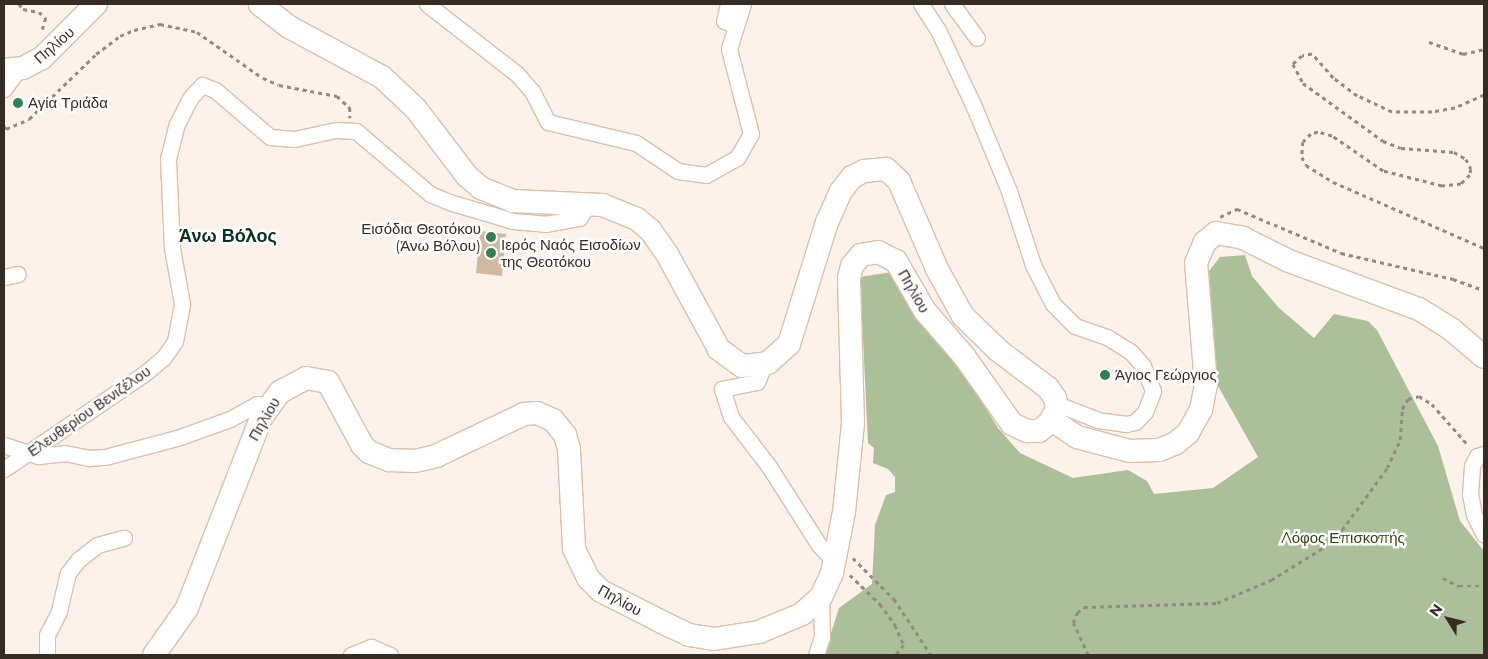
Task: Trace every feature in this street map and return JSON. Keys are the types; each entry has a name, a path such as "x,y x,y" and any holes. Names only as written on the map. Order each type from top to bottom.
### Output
{"main road":[{"name":"Πηλίου","path":"11,70 42,58 96,4"},
{"path":"260,4 282,22 382,77 416,109 467,176 481,188 513,201 588,204 613,208 645,225 667,254 719,349 742,366 764,365"},
{"name":"Πηλίου","path":"154,655 187,608 246,452 268,404 295,382 306,378 320,378 336,392 365,448 382,458 406,462 436,456 518,416 531,413 543,415 558,424 568,440 573,477 574,549 584,573 601,591 678,630 714,639 738,638 774,626 802,614 821,597 837,554 853,423 849,278 858,256 874,251 888,255 896,262 925,311 964,356 1006,418 1015,426 1030,432 1042,429 1054,412 1043,385 998,350 963,316 937,269 899,182 892,172 881,168 859,173 841,191 827,222 792,339 777,358 764,365"},
{"path":"1054,412 1077,437 1130,451 1159,450 1176,443 1188,433 1201,410 1206,384 1196,263 1204,242 1216,233 1244,238 1295,264 1406,303 1444,324 1484,357"}],"street":[{"path":"427,4 517,74 532,91 548,122 636,143 673,169 695,174 714,173 727,165 749,141 749,121 729,49 743,4"},
{"path":"728,4 724,21 735,25"},
{"path":"921,4 938,30 975,109 1006,185 1033,265 1053,304 1075,326 1107,337 1131,352 1143,366 1153,391 1145,412 1135,422 1126,424 1054,412"},
{"path":"952,4 978,38"},
{"path":"4,89 11,70"},
{"name":"Ελευθερίου Βενιζέλου","path":"4,469 151,369 175,341 182,304 172,248 167,169 172,136 198,88 204,84 210,86 258,130 277,139 346,129"},
{"path":"346,129 361,134 430,194 449,202 513,221 540,224 574,220 582,216 588,204"},
{"path":"764,365 758,382 722,389 730,417 768,465 819,545 837,554"},
{"path":"4,445 27,454 65,453 94,458 118,455 230,419 257,404 268,404"},
{"path":"1480,455 1470,476 1470,494 1474,515 1484,535"},
{"path":"47,655 47,636 59,611 68,574 78,560 97,546 124,538"},
{"path":"816,655 822,637 821,597"},
{"path":"351,655 371,647 390,655"}],"path":[{"path":"19,4 23,9 39,12 46,18 40,38"},
{"path":"4,126 6,129 29,119 96,54 120,36 134,30 160,24 197,32 263,78 280,85 337,96 350,108 346,129"},
{"path":"1429,42 1463,54 1484,49"},
{"path":"1484,95 1455,108 1432,112 1392,112 1357,96 1333,78 1312,54 1302,56 1293,64 1303,83 1383,141 1402,148 1454,152 1462,155 1470,163 1471,169 1461,184 1442,186 1383,171 1332,136 1318,132 1311,134 1303,142 1302,158 1306,165 1333,182 1484,248"},
{"path":"1216,233 1217,222 1222,214 1237,209 1341,253 1453,279 1484,290"},
{"path":"1088,655 1073,623 1084,607 1106,604 1217,603 1284,573 1322,548 1342,530 1387,468 1400,440 1402,409 1408,399 1419,396 1432,404 1480,455"},
{"path":"837,554 880,604 895,625 904,645 896,655"},
{"path":"837,554 864,567 894,599 931,655"},
{"path":"1443,578 1459,586 1484,586"}],"green space":[{"name":"Λόφος Επισκοπής","path":"1245,255 1252,276 1278,307 1314,338 1334,314 1368,321 1377,330 1438,446 1460,521 1484,551 1484,655 824,655 839,608 872,584 875,525 886,495 895,492 895,477 888,469 873,463 874,448 868,443 860,277 892,272 953,355 998,428 1020,453 1073,478 1128,470 1147,481 1154,494 1213,488 1258,457 1218,386 1209,271 1220,257"}],"building":[{"name":"Ιερός Ναός Εισοδίων της Θεοτόκου","path":"480,231 506,234 502,276 476,273"}],"place":[{"name":"Αγία Τριάδα","path":"18,103"},
{"name":"Εισόδια Θεοτόκου (Άνω Βόλου)","path":"491,237"},
{"name":"Ιερός Ναός Εισοδίων της Θεοτόκου","path":"491,253"},
{"name":"Άγιος Γεώργιος","path":"1105,375"}],"district":[{"name":"Άνω Βόλος","path":"228,236"}]}
